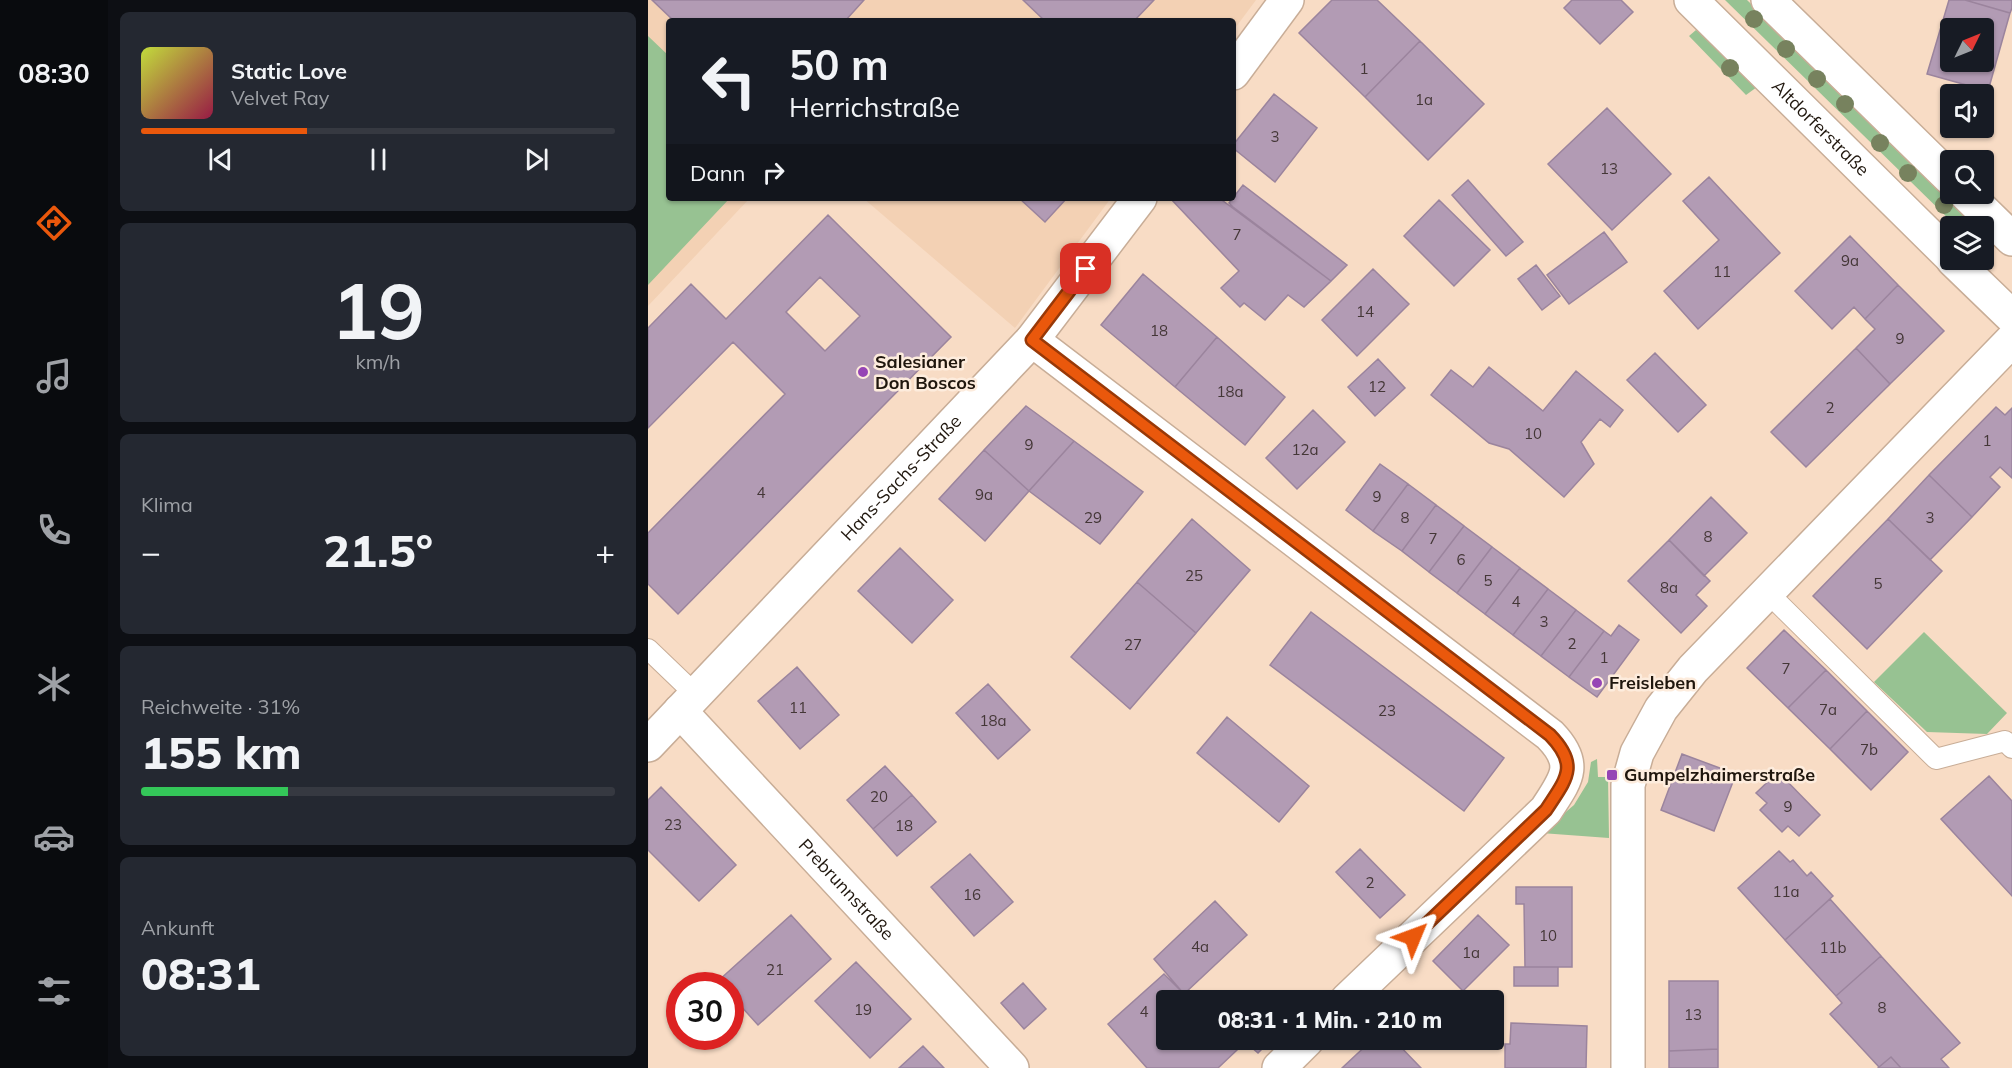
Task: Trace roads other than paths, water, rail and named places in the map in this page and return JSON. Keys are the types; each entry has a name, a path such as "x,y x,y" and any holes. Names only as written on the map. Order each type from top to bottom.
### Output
{"street":[{"path":"1236,69 1287,0"},
{"name":"Altdorferstraße","path":"1691,0 1940,246"},
{"path":"1768,0 1940,168"},
{"name":"Hans-Sachs-Straße","path":"648,745 1032,340 1138,201"},
{"path":"1976,204 2012,238"},
{"path":"1963,270 2012,317"},
{"path":"1032,340 1550,735 1562,747 1566,755 1567,773 1561,788 1546,810 1357,990"},
{"path":"1628,1068 1628,785 1637,753 1661,709 1693,669 2012,340"},
{"name":"Prebrunnstraße","path":"688,703 1012,1068"},
{"path":"1279,1068 1297,1050"}],"lane":[{"path":"1768,592 1936,759 2005,741 2012,748"},
{"path":"648,649 688,703"}],"place":[{"name":"Salesianer Don Boscos","path":"863,372"},
{"name":"Freisleben","path":"1597,683"},
{"name":"Gumpelzhaimerstraße","path":"1612,775"}]}
